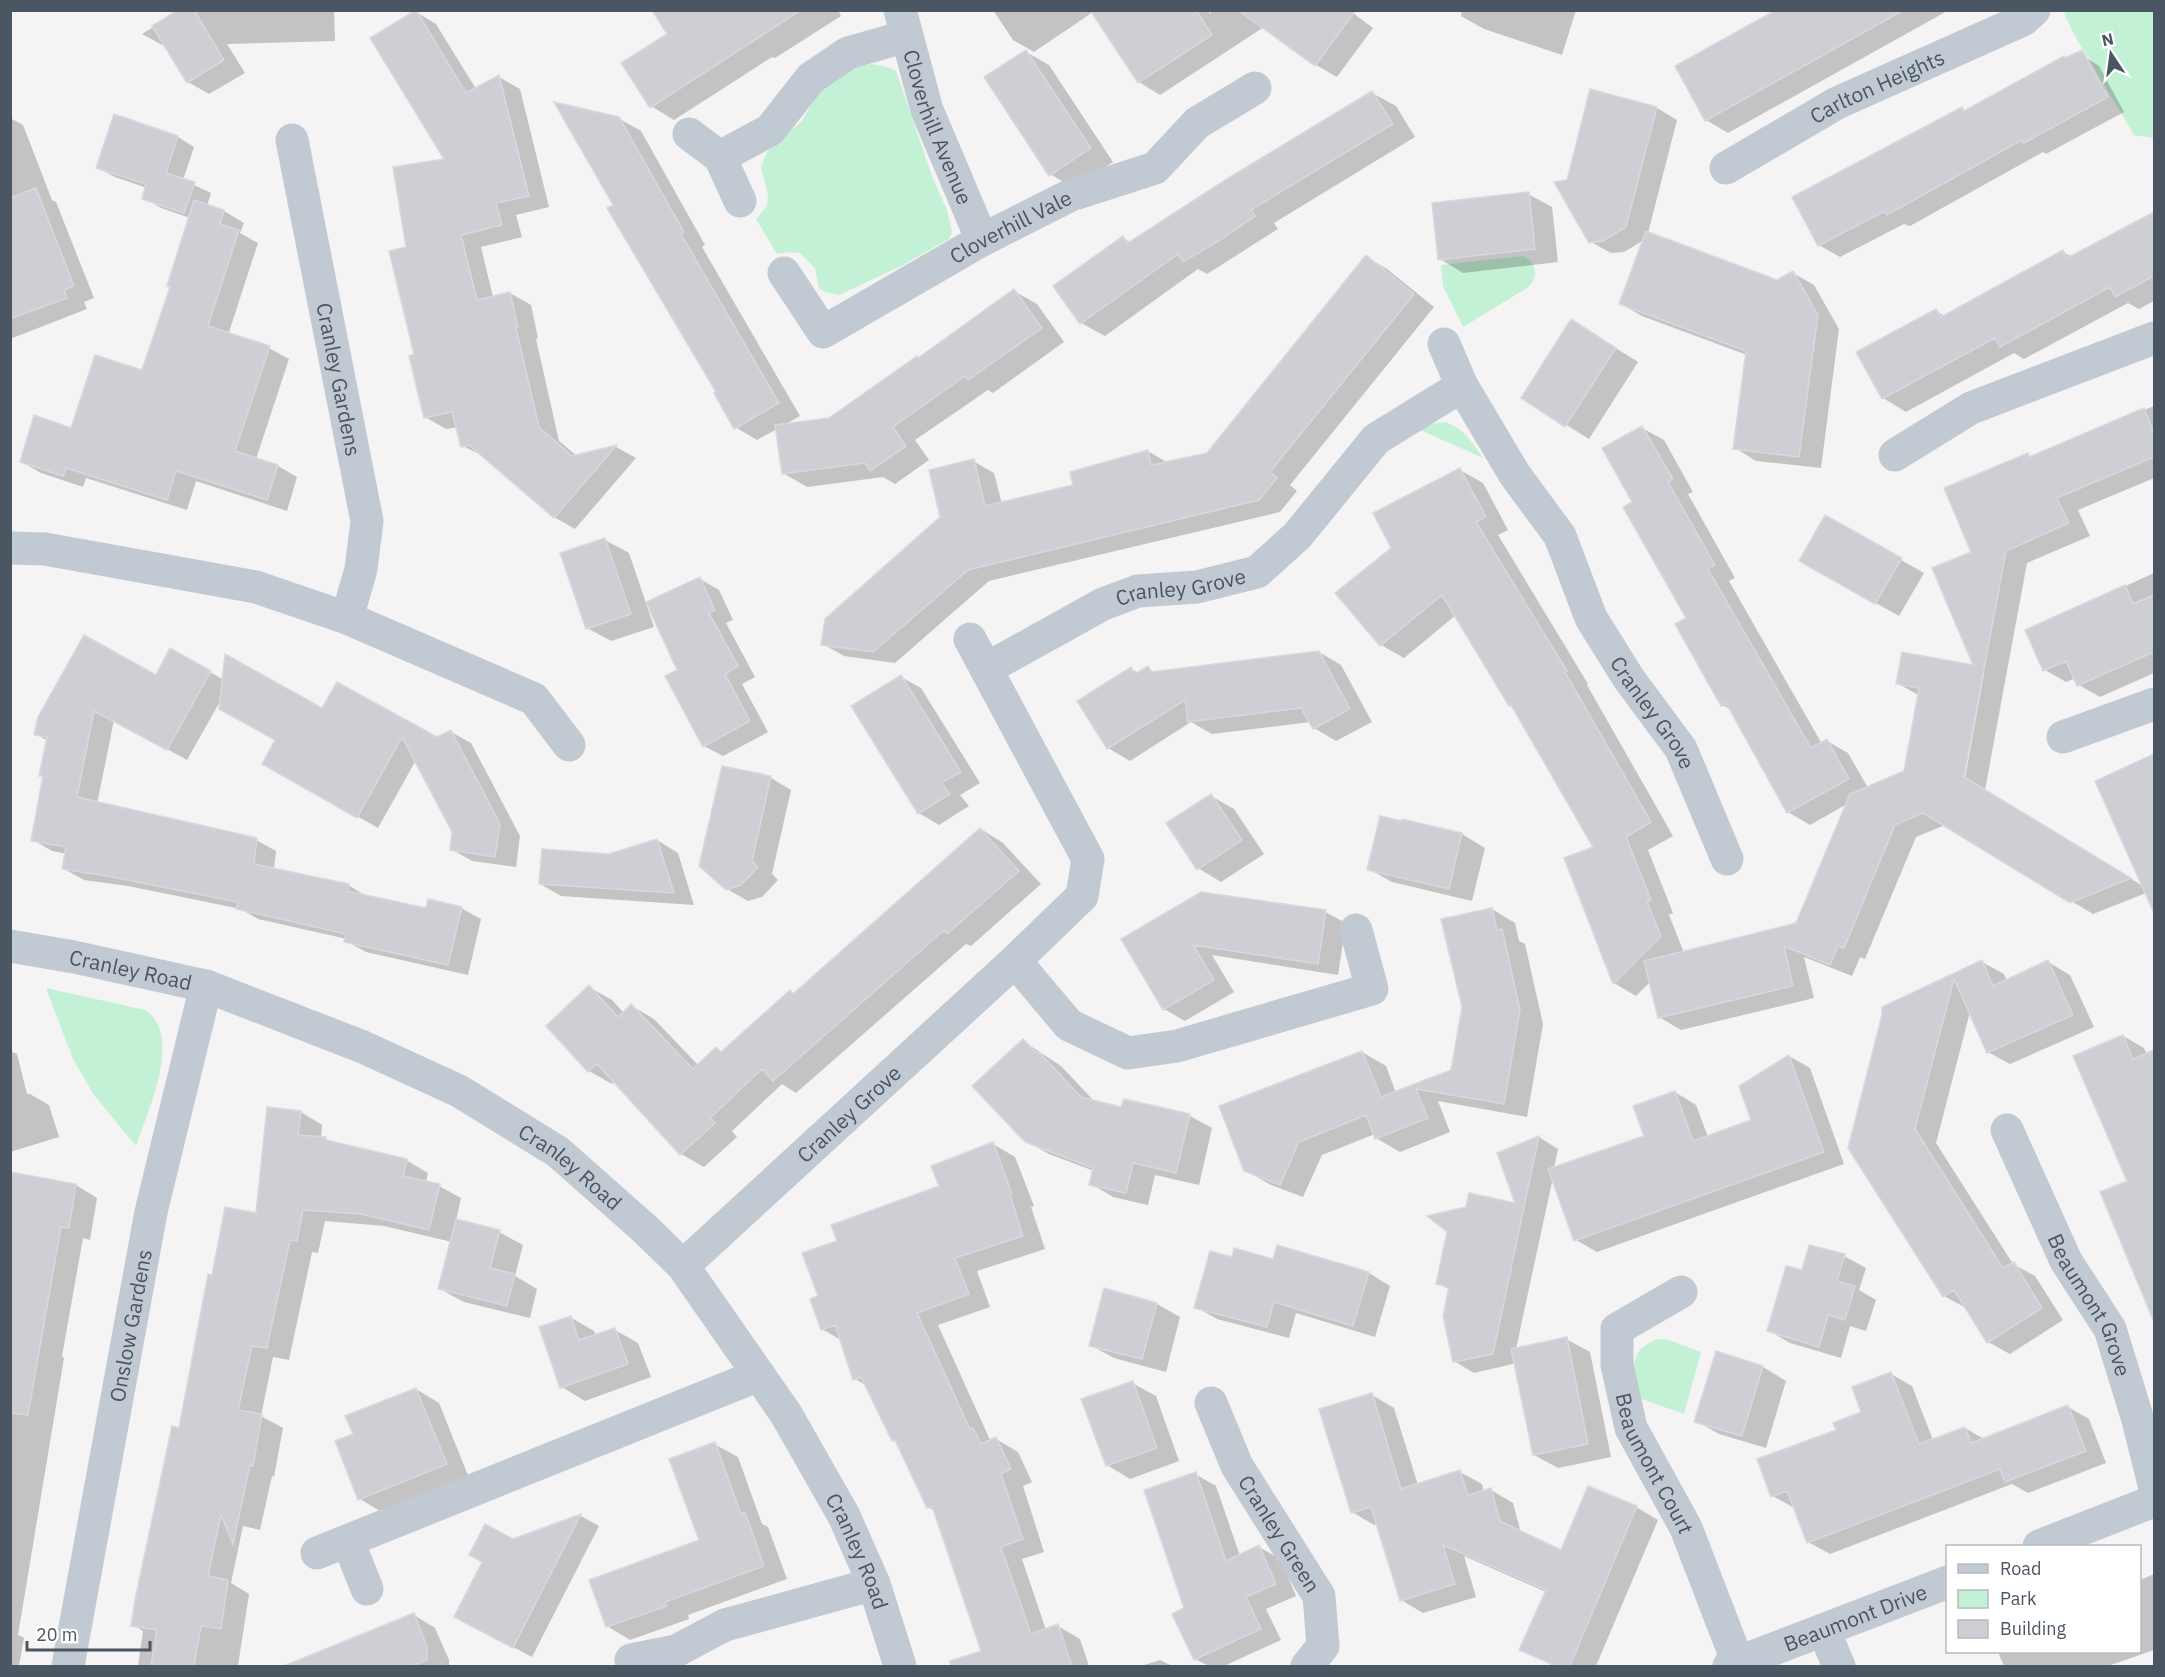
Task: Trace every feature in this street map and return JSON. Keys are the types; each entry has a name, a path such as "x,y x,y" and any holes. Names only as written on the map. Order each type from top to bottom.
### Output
{"street":[{"name":"Carlton Heights","path":"1725,168 1837,103 2023,20 2034,10"},
{"path":"720,157 770,130 811,78 848,53 904,23"},
{"name":"Cloverhill Avenue","path":"904,23 927,110 982,240"},
{"name":"Cloverhill Vale","path":"784,273 823,332 982,240 1071,195 1155,168 1197,123 1255,88"},
{"path":"688,134 720,157 740,201"},
{"name":"Cranley Gardens","path":"292,140 367,521 361,569 347,618"},
{"path":"1895,455 1971,408 2154,338"},
{"name":"Cranley Grove","path":"1444,344 1462,386 1515,475 1560,536 1592,618 1629,679 1681,749 1727,859"},
{"name":"Cranley Grove","path":"986,669 1103,604 1138,591 1197,587 1257,572 1297,537 1376,439 1462,386"},
{"path":"10,548 45,549 256,587 347,618 534,699 569,745"},
{"name":"Cranley Grove","path":"683,1266 1015,961 1082,896 1088,859 970,639"},
{"path":"2063,737 2154,704"},
{"path":"1015,961 1069,1025 1128,1053 1177,1046 1371,990 1356,930"},
{"name":"Cranley Road","path":"10,946 74,957 206,986 363,1047 459,1091 558,1152 683,1266 786,1414 844,1516 874,1584 900,1666"},
{"name":"Onslow Gardens","path":"68,1666 151,1212 206,986"},
{"name":"Beaumont Grove","path":"2007,1130 2066,1261 2110,1329 2138,1420 2154,1484"},
{"name":"Beaumont Court","path":"1681,1292 1617,1329 1617,1365 1631,1428 1686,1528 1734,1665"},
{"path":"317,1553 759,1375"},
{"name":"Cranley Green","path":"1211,1403 1237,1466 1319,1596 1323,1646 1307,1666"},
{"path":"2041,1545 2154,1501"},
{"path":"348,1541 367,1589"},
{"name":"Beaumont Drive","path":"1734,1665 1946,1582"},
{"path":"631,1659 676,1651 726,1625 874,1584"},
{"path":"1824,1631 1839,1666"}],"green space":[{"path":"2063,11 2154,11 2154,138 2134,135 2075,36"},
{"path":"872,64 896,71 932,176 947,210 952,232 949,239 901,266 839,295 819,288 815,268 800,253 777,254 756,219 767,206 768,195 761,167 768,150 802,121 818,93 831,77 859,66"},
{"path":"1523,256 1534,267 1535,275 1531,284 1463,327 1443,286 1441,265"},
{"path":"1445,422 1462,432 1483,458 1420,430 1429,424"},
{"path":"46,988 145,1010 156,1022 162,1037 159,1075 136,1146 94,1095 73,1059"},
{"path":"1658,1339 1669,1340 1701,1352 1684,1414 1639,1398 1634,1370 1635,1362 1641,1349"}],"building":[{"path":"178,10 194,10 224,60 187,83 152,26"},
{"path":"416,10 466,93 499,75 529,196 496,203 502,225 461,235 477,300 510,292 539,427 572,456 617,445 554,518 469,445 461,447 452,412 424,418 409,356 414,354 389,251 406,247 393,167 444,159 370,38"},
{"path":"652,10 801,10 650,108 621,63 667,34"},
{"path":"1090,10 1196,10 1212,35 1138,83"},
{"path":"1238,10 1356,10 1315,66"},
{"path":"1776,10 1904,10 1705,121 1675,66"},
{"path":"1026,50 1091,148 1049,176 984,77"},
{"path":"2082,50 2108,97 2024,143 2022,140 1887,215 1885,211 1818,246 1792,197 1962,107 1964,111 2064,56 2065,58"},
{"path":"1590,89 1657,107 1626,227 1603,241 1589,243 1554,182 1567,180"},
{"path":"1372,91 1393,124 1251,210 1255,216 1220,240 1183,262 1178,254 1080,324 1053,286 1123,236 1128,243 1230,177"},
{"path":"554,102 619,117 684,232 681,234 779,403 734,429 714,393 716,392 607,208 613,205"},
{"path":"114,114 178,136 166,173 195,182 184,213 142,199 146,184 96,168"},
{"path":"36,188 74,286 64,290 67,298 10,319 10,198"},
{"path":"1529,192 1535,249 1438,260 1432,203"},
{"path":"194,200 224,210 220,224 239,230 208,326 270,346 235,451 278,465 267,500 176,471 167,500 66,468 63,476 20,462 34,415 71,428 95,355 142,370 170,287 167,286"},
{"path":"2154,212 2154,276 2115,297 2110,287 2000,347 1995,338 1882,399 1856,352 1936,309 1941,317 2063,250 2067,258"},
{"path":"1646,231 1777,280 1793,271 1818,315 1799,457 1733,449 1746,351 1619,304"},
{"path":"1366,255 1414,294 1270,472 1277,478 1259,500 968,570 873,652 821,645 825,619 940,517 929,470 974,459 985,506 1073,485 1070,472 1148,450 1151,465 1207,453"},
{"path":"1014,289 1042,328 968,380 965,376 893,427 906,446 870,471 865,463 782,474 775,425 829,418"},
{"path":"1571,319 1616,348 1565,427 1521,398"},
{"path":"2144,408 2154,433 2154,457 2057,498 2069,523 2006,551 1964,777 2131,878 2070,903 1923,813 1895,825 1844,948 1838,946 1830,965 1784,946 1793,986 1658,1018 1644,961 1796,923 1850,794 1904,771 1919,688 1896,684 1902,652 1973,665 1932,568 1971,552 1944,488 2028,453 2029,457"},
{"path":"1642,426 1673,479 1668,482 1715,565 1708,569 1811,748 1827,739 1849,779 1787,813 1726,703 1721,706 1675,624 1686,618 1623,507 1632,502 1602,448"},
{"path":"1460,468 1486,517 1476,522 1567,671 1565,672 1651,822 1626,837 1651,900 1647,902 1661,936 1613,984 1564,858 1593,847 1511,705 1509,706 1442,595 1380,646 1335,593 1391,548 1373,513"},
{"path":"1825,515 1902,558 1875,604 1799,561"},
{"path":"605,538 631,614 586,629 560,553"},
{"path":"700,577 715,610 709,613 738,666 725,674 750,721 703,747 665,676 677,670 646,602"},
{"path":"2125,585 2133,604 2154,595 2154,652 2077,686 2066,661 2043,671 2025,630"},
{"path":"84,635 156,675 170,648 211,671 167,750 94,711 77,797 257,838 254,864 349,884 347,891 426,908 428,899 462,907 448,965 344,942 346,934 236,909 238,902 62,869 66,847 31,841 43,776 39,776 47,737 34,735 38,717"},
{"path":"1319,651 1350,709 1313,729 1301,708 1188,722 1185,700 1107,749 1077,701 1131,667 1135,674 1148,666 1151,672"},
{"path":"225,654 322,708 337,682 437,737 451,730 500,824 495,857 450,850 452,832 402,737 357,818 262,764 275,740 219,709"},
{"path":"901,675 961,772 941,783 950,794 918,814 851,706"},
{"path":"2154,754 2154,913 2095,781"},
{"path":"722,766 771,776 752,861 758,867 741,885 726,890 699,866"},
{"path":"1211,794 1242,840 1197,870 1166,823"},
{"path":"1380,816 1462,833 1449,889 1367,870"},
{"path":"980,828 1019,871 947,934 944,930 773,1081 762,1069 710,1118 715,1123 680,1155 597,1064 588,1072 546,1026 589,985 618,1017 631,1004 693,1069 716,1047 721,1052 790,990 793,994"},
{"path":"657,839 674,893 539,884 542,849 609,854"},
{"path":"1201,892 1326,910 1318,964 1193,945 1214,980 1163,1010 1121,939"},
{"path":"1492,908 1497,930 1502,929 1520,1010 1504,1104 1416,1089 1428,1118 1375,1139 1366,1115 1299,1142 1280,1185 1244,1171 1219,1106 1362,1051 1381,1097 1451,1070 1462,1007 1441,919"},
{"path":"1982,960 1993,986 2048,960 2073,1015 1987,1053 1954,979 1915,1129 2003,1268 2014,1262 2042,1308 1987,1343 1954,1290 1943,1297 1848,1148 1882,1015 1882,1007"},
{"path":"2123,1035 2133,1059 2154,1050 2154,1322 2100,1192 2127,1181 2073,1056"},
{"path":"1023,1039 1036,1053 1038,1051 1081,1097 1121,1107 1124,1099 1190,1114 1176,1173 1133,1163 1126,1193 1089,1185 1093,1168 1025,1142 972,1086"},
{"path":"1789,1055 1824,1152 1574,1241 1548,1169 1644,1136 1633,1106 1675,1091 1693,1141 1751,1120 1739,1086"},
{"path":"267,1107 301,1111 298,1135 326,1137 326,1140 407,1159 403,1176 440,1184 429,1230 361,1214 303,1210 297,1241 290,1240 267,1348 252,1346 238,1410 262,1414 253,1466 250,1465 233,1544 221,1515 208,1576 228,1580 221,1629 201,1626 194,1666 151,1666 157,1630 131,1626 135,1600 172,1426 179,1428 208,1274 212,1275 225,1207 256,1213"},
{"path":"1539,1136 1493,1354 1453,1362 1443,1316 1449,1287 1436,1284 1447,1232 1427,1216 1466,1207 1469,1193 1515,1203 1497,1153"},
{"path":"993,1142 1012,1194 1010,1195 1023,1236 955,1258 969,1294 917,1313 970,1429 973,1428 981,1444 996,1437 1011,1469 1001,1474 1023,1539 1001,1547 1031,1634 1058,1624 1072,1666 951,1666 950,1661 981,1651 932,1506 927,1508 895,1440 892,1441 861,1377 853,1380 835,1325 821,1330 810,1299 818,1296 802,1253 837,1241 831,1225 939,1186 931,1166"},
{"path":"10,1172 76,1184 69,1228 61,1227 28,1415 10,1413"},
{"path":"456,1219 500,1230 490,1268 515,1274 507,1306 438,1289"},
{"path":"1277,1245 1369,1272 1353,1326 1274,1302 1267,1327 1194,1308 1210,1251 1232,1257 1234,1248 1273,1259"},
{"path":"1809,1245 1845,1254 1837,1281 1855,1286 1845,1320 1828,1315 1819,1347 1767,1331 1786,1266 1802,1270"},
{"path":"1104,1288 1157,1303 1142,1359 1089,1346"},
{"path":"571,1316 579,1340 615,1328 628,1364 560,1388 539,1327"},
{"path":"1567,1337 1588,1444 1533,1455 1511,1349"},
{"path":"1716,1351 1763,1366 1742,1436 1694,1422"},
{"path":"1891,1372 1919,1444 1965,1427 1971,1443 2068,1405 2086,1451 2005,1482 2000,1469 1807,1543 1787,1491 1771,1497 1757,1459 1836,1430 1833,1423 1861,1412 1852,1387"},
{"path":"1133,1381 1157,1448 1106,1466 1081,1399"},
{"path":"416,1388 447,1464 358,1500 335,1441 353,1434 345,1416"},
{"path":"1372,1393 1401,1489 1460,1470 1468,1495 1491,1488 1500,1521 1561,1550 1588,1486 1637,1506 1570,1666 1556,1666 1519,1650 1546,1590 1443,1545 1455,1584 1400,1601 1371,1507 1351,1513 1319,1409"},
{"path":"715,1442 741,1514 745,1512 764,1566 665,1602 667,1606 606,1627 589,1580 699,1540 669,1459"},
{"path":"1196,1472 1226,1561 1259,1545 1276,1584 1246,1597 1261,1629 1194,1660 1172,1614 1184,1608 1144,1490"},
{"path":"581,1514 513,1648 454,1617 482,1562 469,1555 485,1524 513,1539"},
{"path":"414,1613 427,1647 427,1660 412,1666 286,1666 286,1665"}]}
